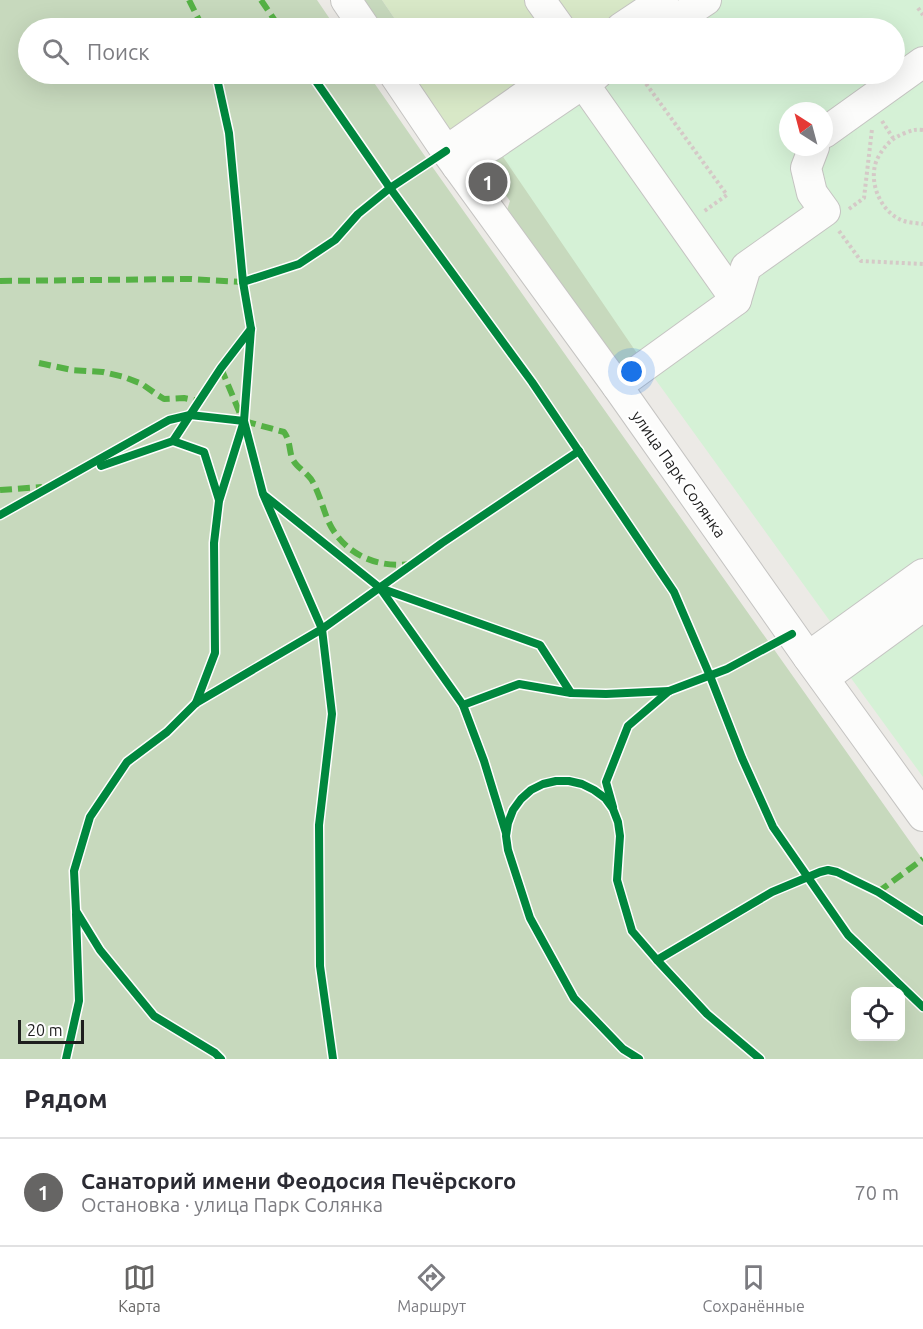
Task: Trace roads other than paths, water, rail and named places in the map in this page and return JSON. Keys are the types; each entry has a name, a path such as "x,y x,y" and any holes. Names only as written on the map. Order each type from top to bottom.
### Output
{"street":[{"path":"346,0 358,18"},
{"path":"540,0 553,18"},
{"path":"636,18 663,0"},
{"path":"679,18 706,0"},
{"path":"905,75 923,62"},
{"name":"улица Парк Солянка","path":"401,84 451,159 617,386 923,816"},
{"path":"451,159 567,84"},
{"path":"583,84 735,300"},
{"path":"833,126 892,84"},
{"path":"617,386 735,300 746,267 828,216 812,193 806,168 811,156"},
{"path":"816,667 923,574"},
{"path":"816,667 923,606"}],"place":[{"name":"Санаторий имени Феодосия Печёрского","path":"488,182"}]}
